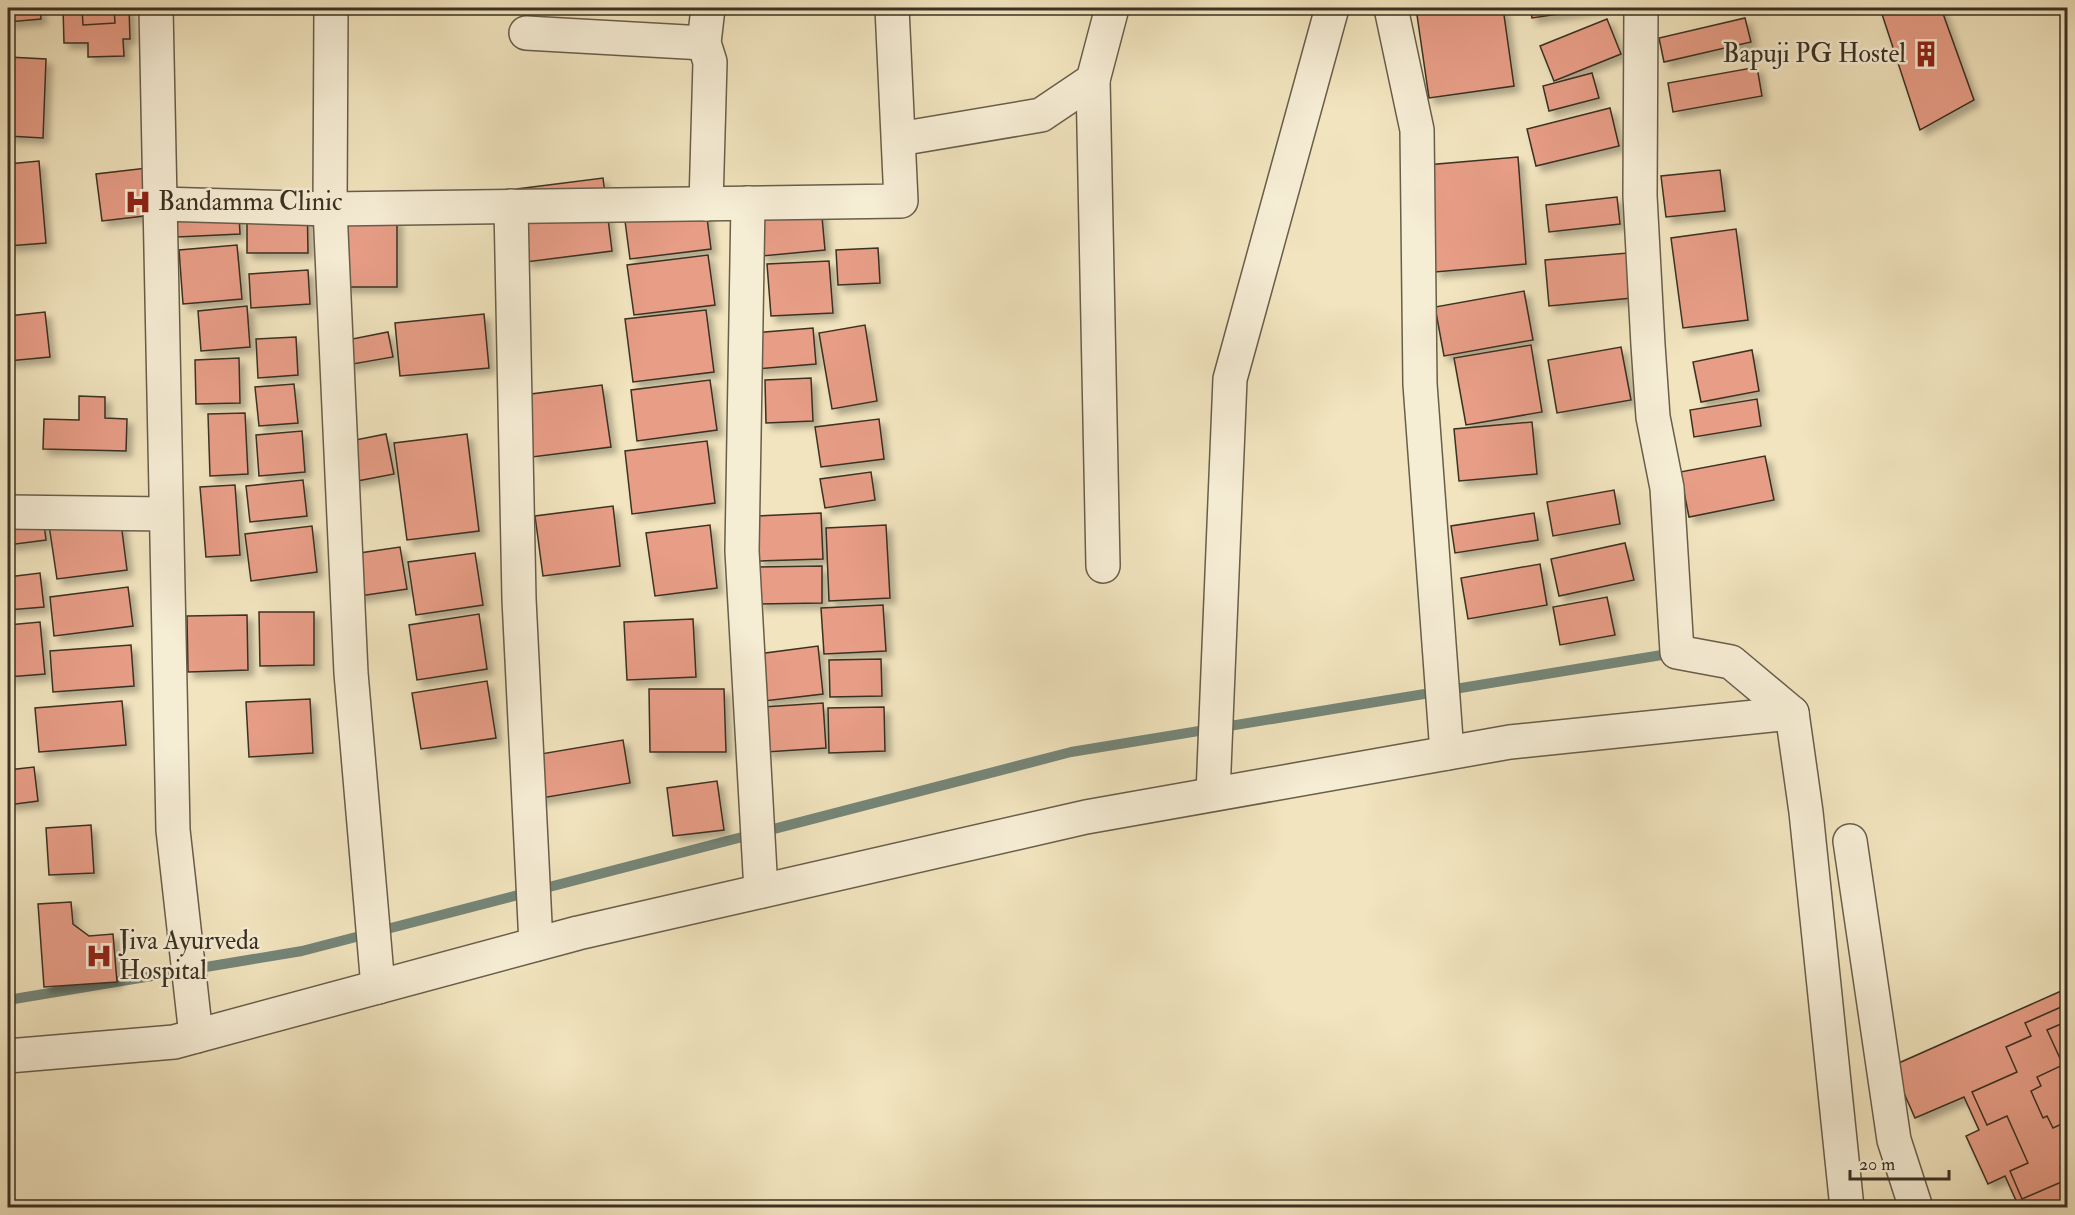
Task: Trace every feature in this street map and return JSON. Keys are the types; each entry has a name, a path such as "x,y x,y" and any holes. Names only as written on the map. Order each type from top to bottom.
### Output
{"street":[{"path":"156,8 173,830 196,1036"},
{"path":"332,8 330,209 351,673 378,987"},
{"path":"706,204 710,62 704,43 708,8"},
{"path":"160,204 330,209 901,201 892,8"},
{"path":"1103,566 1093,80 1112,8"},
{"path":"1213,794 1230,380 1332,8"},
{"path":"1391,8 1417,130 1420,384 1447,753"},
{"path":"1641,8 1640,196 1648,345 1653,417 1666,488 1677,652 1731,662 1792,713 1806,812 1847,1208"},
{"path":"526,33 704,43"},
{"path":"899,139 1041,115 1093,80"},
{"path":"748,203 742,551 761,891"},
{"path":"511,206 519,599 536,944"},
{"path":"8,512 166,514"},
{"path":"8,1056 174,1042 536,944 1086,817 1510,742 1792,713"},
{"path":"1850,841 1893,1140 1916,1208"}],"building":[{"path":"8,8 40,8 41,19 8,22"},
{"path":"63,8 129,8 130,39 123,39 124,56 88,57 88,43 64,43"},
{"path":"82,8 114,8 115,23 83,25"},
{"path":"1416,8 1503,8 1514,86 1429,98"},
{"path":"1530,8 1600,8 1532,18"},
{"name":"Bapuji PG Hostel","path":"1880,8 1941,8 1974,100 1920,130"},
{"path":"1745,18 1751,42 1664,62 1659,38"},
{"path":"1607,19 1621,54 1554,81 1540,46"},
{"path":"8,57 46,59 43,138 8,136"},
{"path":"1757,67 1762,96 1673,112 1668,83"},
{"path":"1592,73 1599,98 1549,111 1543,86"},
{"path":"1610,108 1619,146 1536,166 1527,129"},
{"path":"1518,157 1526,264 1435,272 1426,165"},
{"path":"39,161 46,243 8,246 8,164"},
{"path":"147,168 153,215 102,221 96,174"},
{"path":"1720,170 1725,211 1666,217 1661,176"},
{"path":"603,178 612,251 526,262 517,189"},
{"path":"703,187 711,249 630,259 622,198"},
{"path":"238,194 240,234 177,237 175,197"},
{"path":"307,194 308,253 247,253 247,195"},
{"path":"1617,197 1620,224 1549,232 1546,205"},
{"path":"821,206 825,250 762,256 758,212"},
{"path":"340,219 397,219 397,287 340,287"},
{"path":"1736,229 1748,320 1683,328 1671,238"},
{"path":"237,245 242,299 183,304 179,250"},
{"path":"878,248 880,283 838,285 836,250"},
{"path":"1628,253 1632,298 1549,306 1545,260"},
{"path":"708,255 715,305 634,315 627,265"},
{"path":"829,261 833,313 771,316 767,264"},
{"path":"308,270 310,304 251,308 249,274"},
{"path":"1524,291 1533,340 1444,356 1435,307"},
{"path":"247,306 250,347 201,351 198,311"},
{"path":"706,310 714,372 633,382 625,319"},
{"path":"45,312 50,357 8,361 8,316"},
{"path":"484,314 489,368 400,376 395,323"},
{"path":"865,325 877,401 832,409 819,333"},
{"path":"813,328 816,364 756,369 753,333"},
{"path":"388,332 393,357 347,365 342,341"},
{"path":"296,337 298,375 258,378 256,339"},
{"path":"1531,345 1542,412 1466,425 1454,358"},
{"path":"1621,347 1631,400 1557,413 1548,360"},
{"path":"1752,350 1759,391 1701,402 1693,362"},
{"path":"239,358 240,403 196,404 195,360"},
{"path":"811,378 813,421 766,423 765,380"},
{"path":"710,380 717,430 637,441 631,390"},
{"path":"294,384 298,423 259,426 255,387"},
{"path":"602,385 611,447 532,457 523,395"},
{"path":"79,396 105,397 105,418 127,419 126,451 43,449 44,419 79,420"},
{"path":"1757,399 1761,426 1694,437 1690,410"},
{"path":"245,413 248,474 210,476 208,414"},
{"path":"879,419 884,459 821,467 815,427"},
{"path":"1532,422 1537,474 1459,481 1454,429"},
{"path":"302,431 305,472 259,476 256,435"},
{"path":"386,434 394,474 352,482 345,442"},
{"path":"467,434 479,531 407,540 394,443"},
{"path":"707,441 715,503 632,514 625,451"},
{"path":"1765,456 1774,500 1689,517 1680,472"},
{"path":"871,472 875,500 825,508 820,479"},
{"path":"303,480 307,516 250,522 246,486"},
{"path":"235,485 240,555 206,557 200,487"},
{"path":"1614,490 1620,524 1553,536 1547,502"},
{"path":"613,506 620,566 543,576 535,516"},
{"path":"42,507 46,540 8,545 8,511"},
{"path":"821,513 823,559 758,561 757,516"},
{"path":"1534,513 1538,540 1455,553 1451,526"},
{"path":"120,515 127,570 57,579 49,525"},
{"path":"710,525 717,588 655,596 646,533"},
{"path":"886,525 890,598 829,601 826,528"},
{"path":"312,526 317,572 251,581 245,534"},
{"path":"1625,543 1634,580 1559,596 1551,559"},
{"path":"400,547 407,589 353,597 346,555"},
{"path":"475,553 483,605 416,615 408,562"},
{"path":"1540,564 1547,605 1468,619 1461,578"},
{"path":"822,566 822,603 758,604 758,567"},
{"path":"40,573 44,607 8,610 8,577"},
{"path":"128,587 133,626 54,636 50,597"},
{"path":"1607,597 1615,635 1560,645 1553,607"},
{"path":"883,605 886,651 824,654 821,608"},
{"path":"259,612 314,612 314,665 260,666"},
{"path":"479,614 487,669 417,680 409,625"},
{"path":"247,615 248,670 188,672 187,616"},
{"path":"693,619 696,677 627,680 624,622"},
{"path":"40,622 45,674 8,677 8,625"},
{"path":"131,645 134,686 53,692 50,651"},
{"path":"818,646 823,694 764,701 758,654"},
{"path":"881,659 882,696 830,697 829,660"},
{"path":"487,681 496,738 421,749 412,693"},
{"path":"649,689 724,689 726,752 650,752"},
{"path":"310,699 313,753 249,757 246,702"},
{"path":"122,701 126,745 39,752 35,708"},
{"path":"823,703 826,748 766,752 763,707"},
{"path":"884,707 885,751 829,753 828,708"},
{"path":"623,740 630,783 524,801 517,758"},
{"path":"34,767 38,801 8,805 8,770"},
{"path":"717,781 724,830 673,836 667,788"},
{"path":"91,825 94,873 49,875 46,828"},
{"path":"71,902 73,924 89,936 113,934 117,982 44,987 38,904"},
{"path":"2068,988 2068,1208 2013,1208 2018,1205 2005,1176 1988,1184 1966,1136 1979,1130 1964,1097 1915,1118 1892,1066"},
{"path":"2068,1004 2068,1163 2060,1167 2066,1180 2022,1199 2010,1171 2028,1163 2007,1116 1987,1125 1972,1092 2017,1072 2006,1047 2031,1036 2025,1023"},
{"path":"2068,1021 2068,1126 2066,1122 2053,1128 2047,1116 2043,1118 2031,1091 2041,1086 2037,1077 2063,1065 2047,1030"}],"waterway":[{"path":"8,1000 302,951 1071,752 1674,653"}],"place":[{"name":"Bapuji PG Hostel","path":"1926,54"},
{"name":"Bandamma Clinic","path":"138,202"},
{"name":"Jiva Ayurveda Hospital","path":"99,956"}]}
